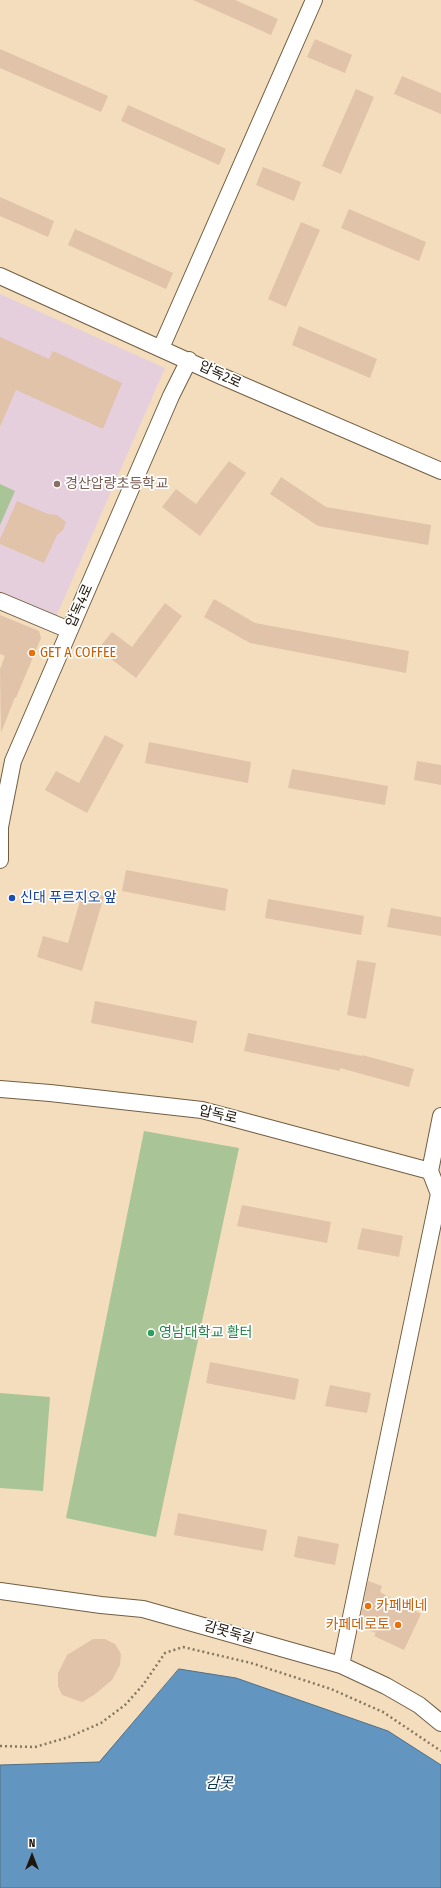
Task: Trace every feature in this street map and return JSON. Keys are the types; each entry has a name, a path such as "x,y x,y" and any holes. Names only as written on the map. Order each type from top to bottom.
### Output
{"street":[{"path":"161,348 314,0"},
{"name":"압독2로","path":"0,276 189,360 221,376 441,471"},
{"name":"압독4로","path":"0,860 0,827 13,761 171,396 189,360"},
{"path":"0,601 69,630"},
{"name":"압독로","path":"0,1089 202,1110 430,1170"},
{"path":"341,1665 440,1195 430,1170 441,1116"},
{"name":"감못둑길","path":"0,1591 101,1605 144,1609 341,1665 386,1686 419,1705 441,1723"}],"path":[{"path":"0,1746 35,1747 69,1737 101,1723 126,1705 165,1653 183,1647 251,1663 331,1689 383,1712 441,1751"}],"shaded area":[{"name":"경산압량초등학교","path":"0,294 165,368 53,624 0,601"}],"green space":[{"path":"0,484 15,491 0,525"},
{"name":"영남대학교 활터","path":"144,1131 239,1148 156,1537 66,1518"},
{"path":"0,1393 50,1397 43,1491 0,1488"}],"water":[{"name":"감못","path":"179,1669 236,1678 388,1731 441,1765 441,1888 0,1888 0,1765 99,1762"}],"building":[{"path":"193,0 235,0 278,19 271,35"},
{"path":"315,39 352,55 345,73 307,57"},
{"path":"0,49 108,96 101,112 0,68"},
{"path":"402,76 441,93 441,114 394,94"},
{"path":"356,89 374,97 341,174 322,166"},
{"path":"128,105 226,149 219,165 121,121"},
{"path":"263,167 301,182 294,201 256,185"},
{"path":"0,197 54,221 48,237 0,216"},
{"path":"349,209 426,242 419,261 341,228"},
{"path":"301,222 320,230 286,307 268,299"},
{"path":"75,229 173,273 166,289 68,245"},
{"path":"299,326 377,359 370,378 292,345"},
{"path":"0,337 49,359 53,351 122,383 103,429 16,390 0,427"},
{"path":"229,461 246,473 200,536 162,507 176,489 196,504"},
{"path":"281,477 326,507 431,525 428,545 318,526 270,494"},
{"path":"17,501 48,514 57,515 66,522 63,530 57,535 44,563 0,544 0,539"},
{"path":"214,599 255,623 409,651 406,673 250,643 204,617"},
{"path":"165,603 182,616 136,678 98,649 112,632 132,647"},
{"path":"0,615 39,631 41,638 1,733 0,669 5,656 0,654"},
{"path":"105,735 124,745 87,813 45,790 56,771 79,783"},
{"path":"149,742 251,762 248,783 145,763"},
{"path":"417,761 441,765 441,785 414,780"},
{"path":"292,769 388,786 385,805 288,788"},
{"path":"126,870 228,889 225,911 122,891"},
{"path":"83,890 104,896 82,971 37,957 43,936 68,943"},
{"path":"268,899 364,916 361,935 265,918"},
{"path":"391,908 441,917 441,936 387,927"},
{"path":"357,960 376,963 366,1019 347,1015"},
{"path":"95,1001 197,1021 193,1043 91,1023"},
{"path":"248,1033 362,1055 414,1069 409,1087 340,1068 340,1071 244,1051"},
{"path":"242,1205 331,1222 327,1243 237,1226"},
{"path":"362,1228 403,1236 399,1257 357,1249"},
{"path":"210,1362 299,1379 295,1400 206,1383"},
{"path":"330,1385 371,1393 367,1413 325,1406"},
{"path":"178,1513 267,1530 263,1551 174,1535"},
{"path":"298,1536 339,1544 335,1565 294,1557"},
{"path":"368,1581 382,1586 380,1592 421,1614 404,1650 374,1636 376,1633 359,1627"},
{"path":"93,1639 105,1639 115,1644 121,1654 120,1665 112,1680 94,1695 82,1702 62,1695 58,1686 58,1673 67,1655"}],"place":[{"name":"경산압량초등학교","path":"57,484"},
{"name":"GET A COFFEE","path":"32,653"},
{"name":"신대 푸르지오 앞","path":"12,898"},
{"name":"영남대학교 활터","path":"151,1333"},
{"name":"카페베네","path":"368,1606"},
{"name":"카페데로토","path":"398,1625"}]}
